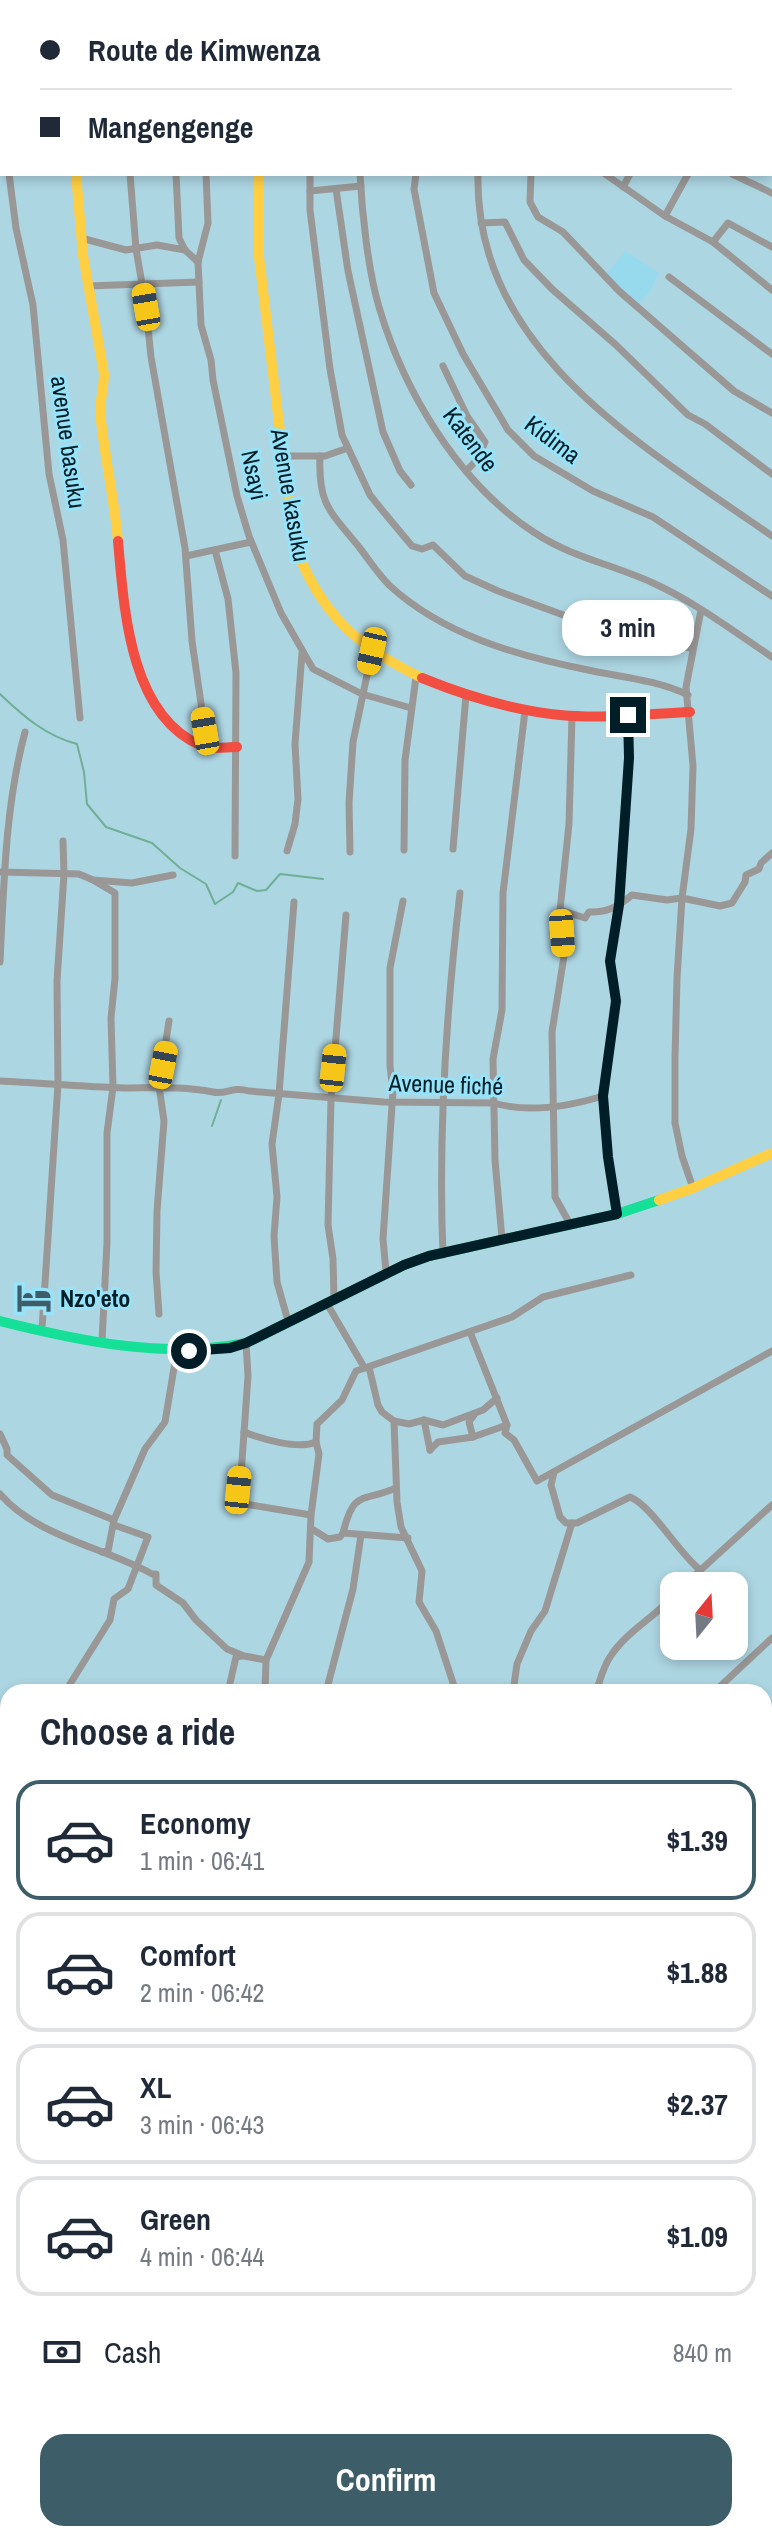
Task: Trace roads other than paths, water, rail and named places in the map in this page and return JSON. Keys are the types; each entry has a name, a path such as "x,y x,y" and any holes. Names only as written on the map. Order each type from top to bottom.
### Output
{"street":[{"name":"avenue basuku","path":"9,176 16,228 33,305 49,474 63,540 80,718"},
{"path":"76,176 81,238 104,374 100,410 104,417 104,441 116,504 130,640 155,707 174,729 203,746 237,747"},
{"path":"130,176 136,249 157,400 186,556 192,641 205,731 203,746"},
{"path":"176,176 179,238 185,250 198,262"},
{"name":"Nsayi","path":"206,176 208,223 198,262 201,325 212,364 237,496 251,542 281,613 313,669 362,694 411,708"},
{"name":"Avenue kasuku","path":"259,176 259,257 293,540 308,581 329,614 372,651 416,677 466,695 525,711 572,716 690,712"},
{"path":"310,176 330,369 342,435 370,495 417,549 433,545 465,576 618,635 691,648"},
{"name":"Katende","path":"360,176 378,305 415,395 453,457 509,514 534,533 560,548 652,583 701,610 772,657"},
{"name":"Kidima","path":"416,176 414,189 434,293 463,354 508,430 534,456 593,491 653,517 772,596"},
{"path":"478,176 481,223 489,257 508,301 558,372 612,424 772,536"},
{"path":"531,176 530,202 538,217 563,232 619,291 734,391 772,413"},
{"path":"608,176 665,216 713,242 772,290"},
{"path":"623,187 629,176"},
{"path":"665,216 687,176"},
{"path":"736,176 772,193"},
{"path":"310,191 361,186"},
{"path":"336,189 348,271 383,432 400,471 411,485"},
{"path":"481,223 505,222 524,260 552,289 616,345 688,415 705,424 772,474"},
{"path":"713,242 728,223 772,247"},
{"path":"81,238 116,248 136,249 157,245 185,250"},
{"path":"669,277 772,354"},
{"path":"88,286 199,282"},
{"path":"443,366 467,416 485,442 477,460 466,471"},
{"path":"282,456 331,455 348,448"},
{"path":"320,456 322,496 334,518 389,584 427,614 467,635 542,661 630,677 688,695"},
{"path":"186,556 251,542"},
{"path":"215,550 228,599 234,646 237,747 234,770 235,856"},
{"path":"693,1188 675,1123 677,978 682,898 691,829 693,766 686,687 691,648 701,610"},
{"path":"287,851 298,799 295,744 302,650"},
{"path":"350,852 353,742 372,651"},
{"path":"404,850 402,816 406,804 405,772 416,677"},
{"path":"453,849 466,695"},
{"path":"502,1239 495,1160 493,1059 502,1010 503,893 525,711"},
{"path":"617,1214 603,1096 616,1001 610,961 619,905 629,758 628,715"},
{"path":"570,1224 555,1197 552,1032 564,956 560,910 569,824 572,716"},
{"path":"0,962 2,872 7,824 25,732"},
{"path":"42,1329 58,1084 57,981 64,874 63,841"},
{"path":"560,910 585,918 589,912 601,913 632,895 667,900 682,898 720,906 732,903 746,875 759,869 772,853"},
{"path":"2,872 82,875 115,893 115,978 111,1018 113,1087 107,1133 107,1243 102,1341"},
{"path":"93,880 132,883 173,875"},
{"path":"443,1255 442,1103 460,893"},
{"path":"386,1272 383,1239 392,1102 390,968 403,901"},
{"path":"288,1321 278,1285 274,1236 277,1197 272,1144 279,1094 294,902"},
{"path":"346,915 331,1099 328,1225 333,1259 330,1300 367,1367 378,1405 394,1421 409,1424 424,1420 443,1425 474,1414 497,1398"},
{"path":"159,1314 156,1226 164,1121 159,1086 169,1021"},
{"name":"Avenue fiché","path":"0,1081 113,1087 159,1086 218,1092 238,1088 331,1099 494,1103 503,1106 555,1107 603,1096"},
{"path":"0,1321 102,1341 177,1350 230,1348 246,1343 386,1272 429,1256 617,1214 693,1188 772,1153"},
{"path":"265,1684 266,1660 308,1568 319,1420 342,1400 353,1376 367,1367 512,1317 543,1297 631,1275"},
{"path":"470,1332 507,1425 505,1433 514,1440 537,1481 772,1351"},
{"path":"246,1343 248,1376 239,1503 311,1515"},
{"path":"100,1552 108,1551 114,1522 145,1449 165,1422 177,1350"},
{"path":"473,1437 469,1418 474,1414"},
{"path":"424,1420 430,1450 438,1442 473,1437 507,1425"},
{"path":"394,1421 396,1488 401,1527 422,1571 419,1602 436,1631 453,1684"},
{"path":"244,1432 308,1446 316,1442"},
{"path":"0,1434 4,1439 4,1457 52,1495 148,1537 128,1589 114,1599 110,1620 70,1684"},
{"path":"554,1472 551,1485 560,1517 566,1523 580,1522 630,1497 646,1506 653,1519 699,1569"},
{"path":"312,1529 328,1539 340,1537 355,1501 396,1488"},
{"path":"0,1494 38,1522 100,1552 156,1574 156,1585 185,1604 195,1619 227,1649 266,1660"},
{"path":"696,1572 772,1505"},
{"path":"514,1684 517,1664 531,1631 545,1611 572,1523"},
{"path":"343,1533 408,1538"},
{"path":"328,1684 353,1589 361,1535"},
{"path":"599,1684 609,1658 621,1643 660,1611"},
{"path":"723,1684 772,1638"},
{"path":"230,1684 236,1657 244,1656"}],"waterway":[{"path":"0,694 36,724 55,736 77,744 87,804 106,827 152,843 180,868 206,884 215,904 233,892 238,883 257,891 266,890 280,874 323,879"},
{"path":"212,1126 221,1100"}],"place":[{"name":"Nzo'eto","path":"34,1298"}]}
